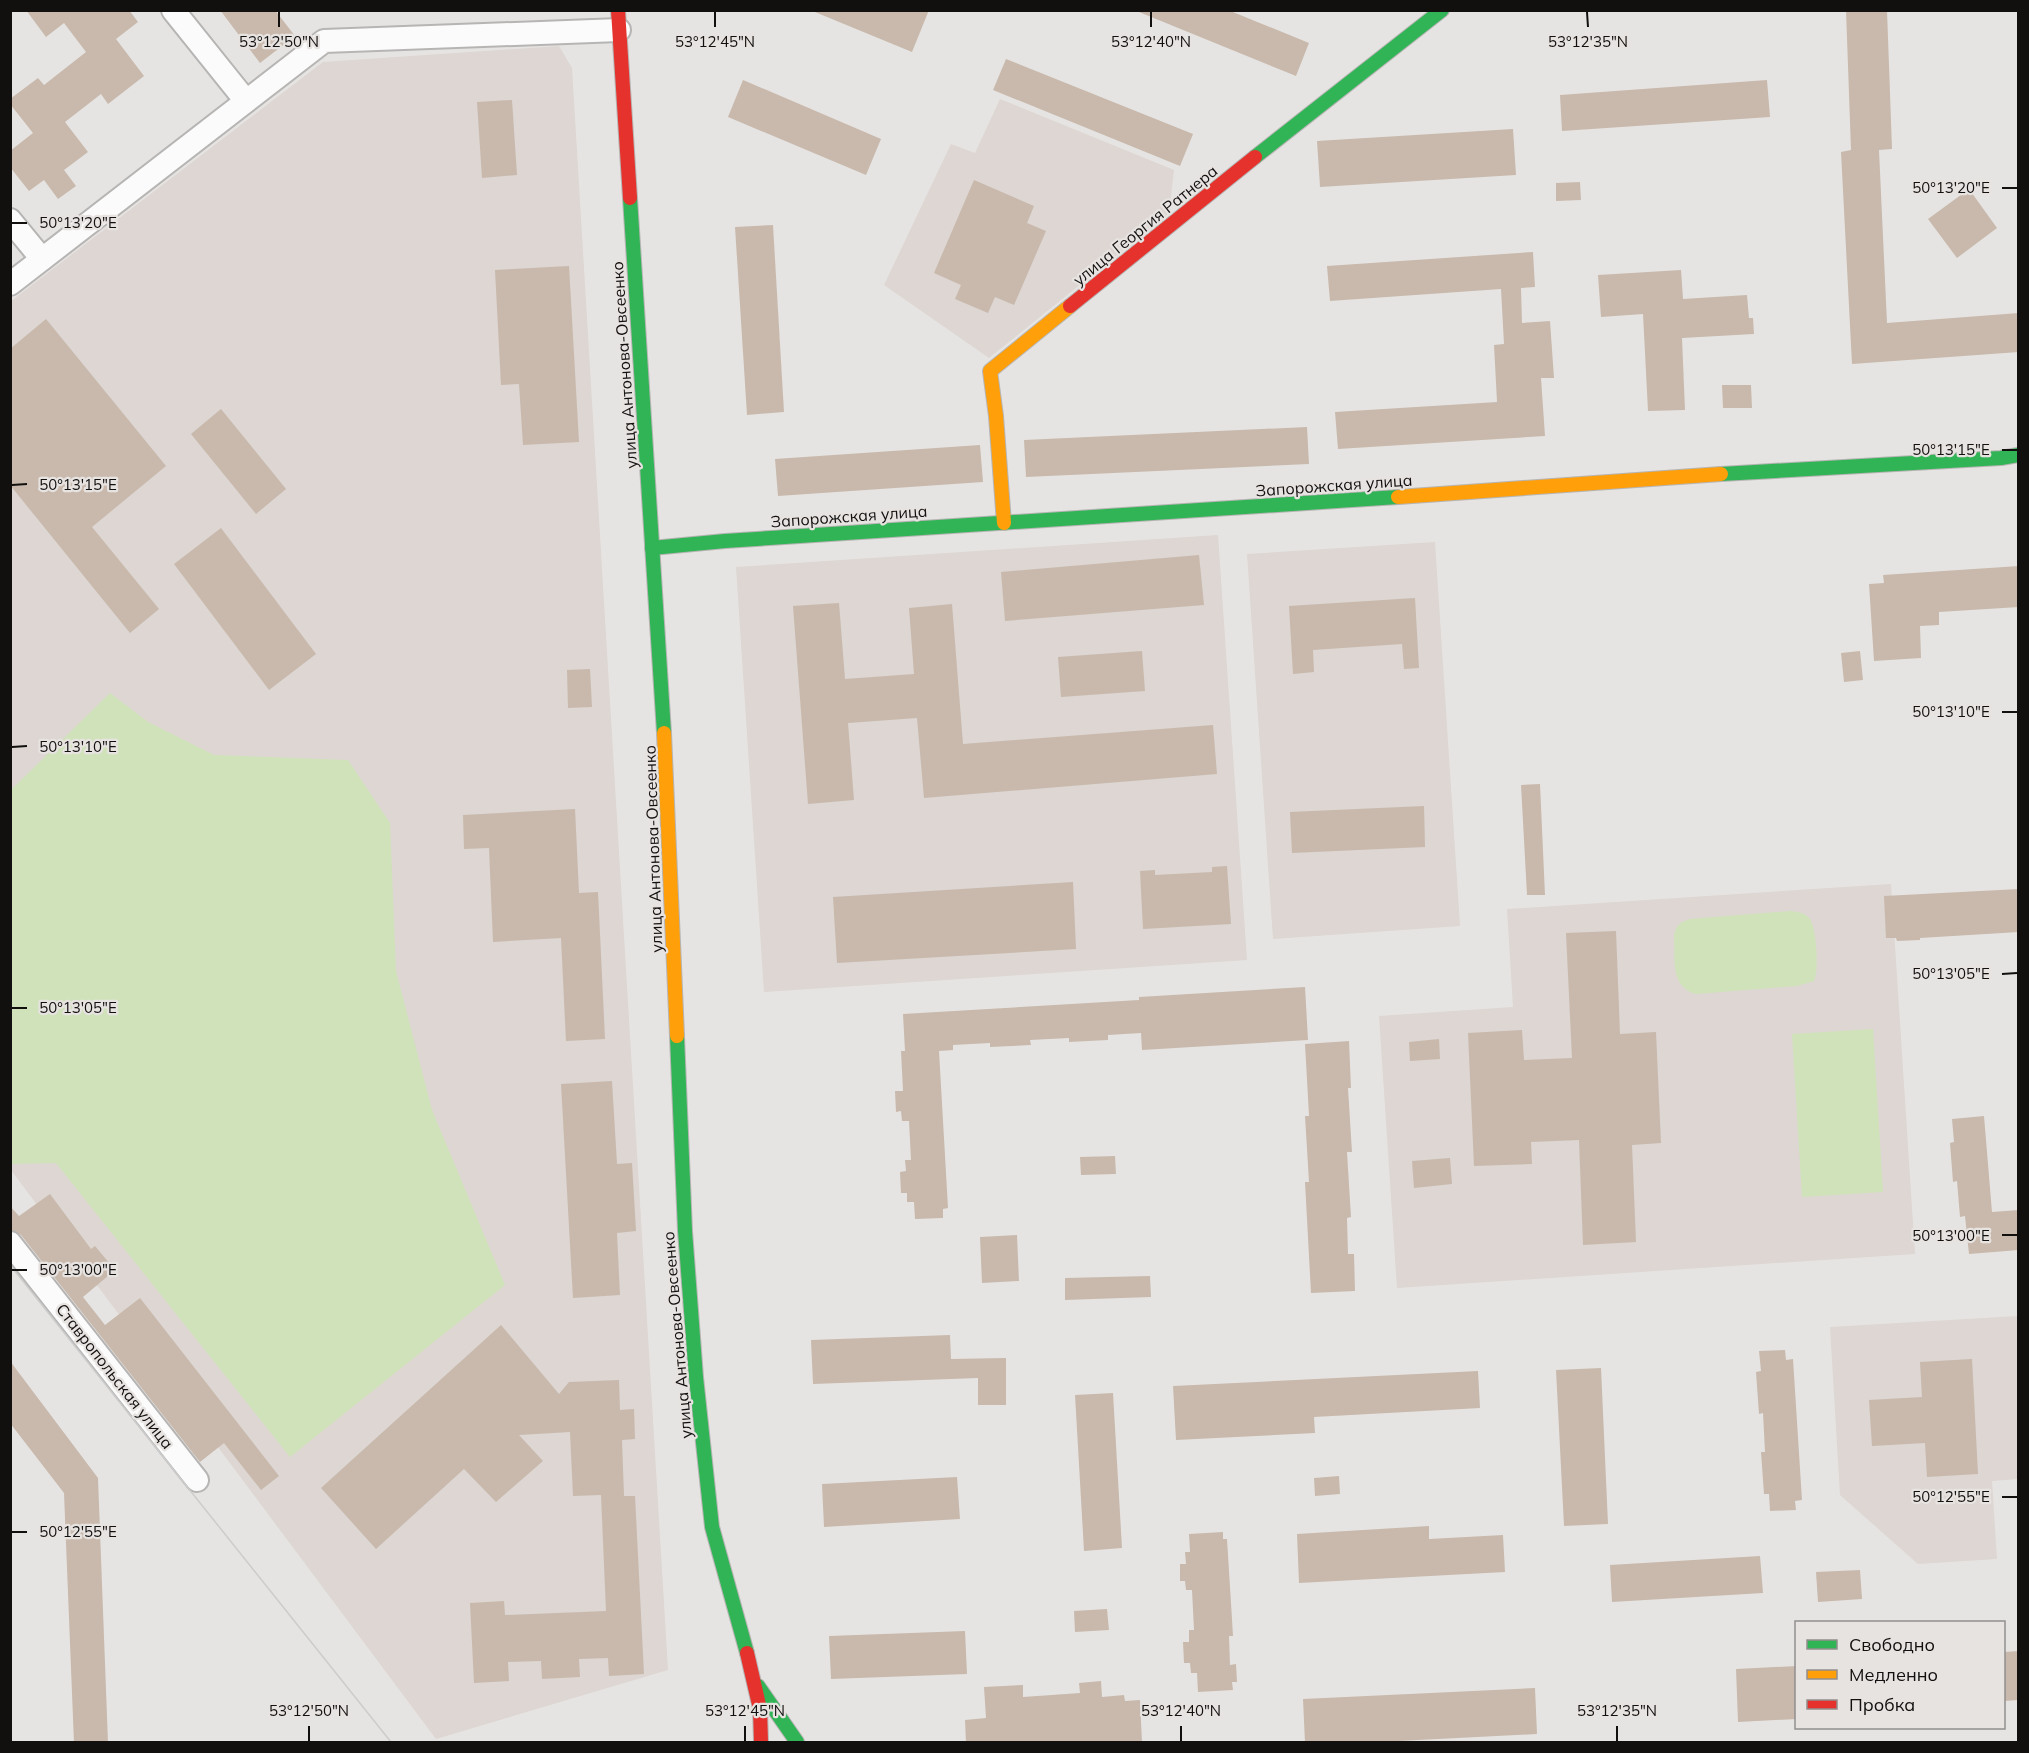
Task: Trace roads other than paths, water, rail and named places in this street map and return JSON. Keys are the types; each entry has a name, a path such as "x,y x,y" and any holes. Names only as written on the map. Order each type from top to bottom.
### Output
{"street":[{"path":"173,10 246,102"},
{"name":"улица Георгия Ратнера","path":"1004,523 996,416 990,371 1305,116 1442,10"},
{"path":"10,284 324,41 619,20"},
{"name":"улица Антонова-Овсеенко","path":"619,20 666,757 685,1231 697,1388 712,1527 755,1681 760,1709 761,1743"},
{"path":"10,220 42,259"},
{"name":"Запорожская улица","path":"652,548 725,541 2019,455"},
{"name":"Ставропольская улица","path":"10,1243 197,1480"},
{"name":"улица Антонова-Овсеенко","path":"755,1681 797,1743"}],"tram line":[{"path":"10,1265 391,1742"}]}
